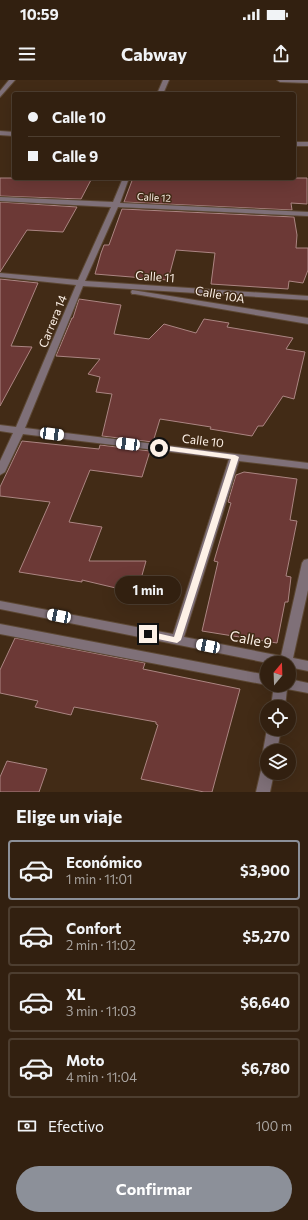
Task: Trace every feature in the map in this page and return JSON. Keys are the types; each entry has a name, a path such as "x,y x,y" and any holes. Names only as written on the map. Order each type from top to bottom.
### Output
{"street":[{"path":"0,95 12,80"},
{"path":"161,92 166,80"},
{"path":"280,80 308,81"},
{"path":"0,133 12,134"},
{"path":"296,144 308,144"},
{"name":"Carrera 14","path":"0,472 21,430 80,283 116,205 125,180"},
{"name":"Calle 12","path":"0,199 308,214"},
{"name":"Calle 11","path":"0,275 80,283 308,298"},
{"name":"Calle 10A","path":"80,283 308,321"},
{"name":"Calle 10","path":"0,428 308,466"},
{"path":"177,640 235,457"},
{"path":"288,656 308,563"},
{"name":"Calle 9","path":"0,605 260,658"},
{"path":"0,629 260,679"},
{"name":"Calle 9","path":"296,664 308,666"},
{"path":"296,685 308,688"},
{"path":"263,792 265,780"}],"building":[{"path":"0,178 12,178 12,180 91,180 81,199 0,196"},
{"path":"296,178 307,178 307,204 291,203 292,210 124,202 132,180 296,180"},
{"path":"0,202 77,207 63,232 27,230 0,272"},
{"path":"122,209 294,217 297,235 296,248 308,248 308,270 303,283 289,281 288,289 211,284 215,253 176,250 168,280 95,274 104,245 109,245"},
{"path":"0,279 38,283 11,346 32,347 0,406"},
{"path":"79,299 121,305 114,334 149,339 164,324 196,333 204,319 229,323 227,327 293,338 286,349 305,352 294,399 283,396 263,426 258,426 252,436 210,429 211,427 160,419 153,442 102,436 112,394 96,392 100,377 88,374 100,359 56,356 73,318"},
{"path":"22,441 99,449 100,445 150,451 142,477 90,470 69,522 102,527 89,561 146,561 137,593 82,580 82,582 19,572 50,502 0,496 0,487"},
{"path":"244,472 297,479 290,520 297,521 286,576 291,577 288,602 285,602 277,643 202,631 218,562 214,561 231,503 228,502 236,475"},
{"path":"15,638 145,663 143,669 240,689 212,792 204,792 141,779 158,725 156,722 74,707 71,715 35,707 38,701 0,693 0,670"},
{"path":"7,761 47,769 39,792 0,792 0,777"}],"route":[{"path":"148,634 177,640 235,457 159,448"}]}
